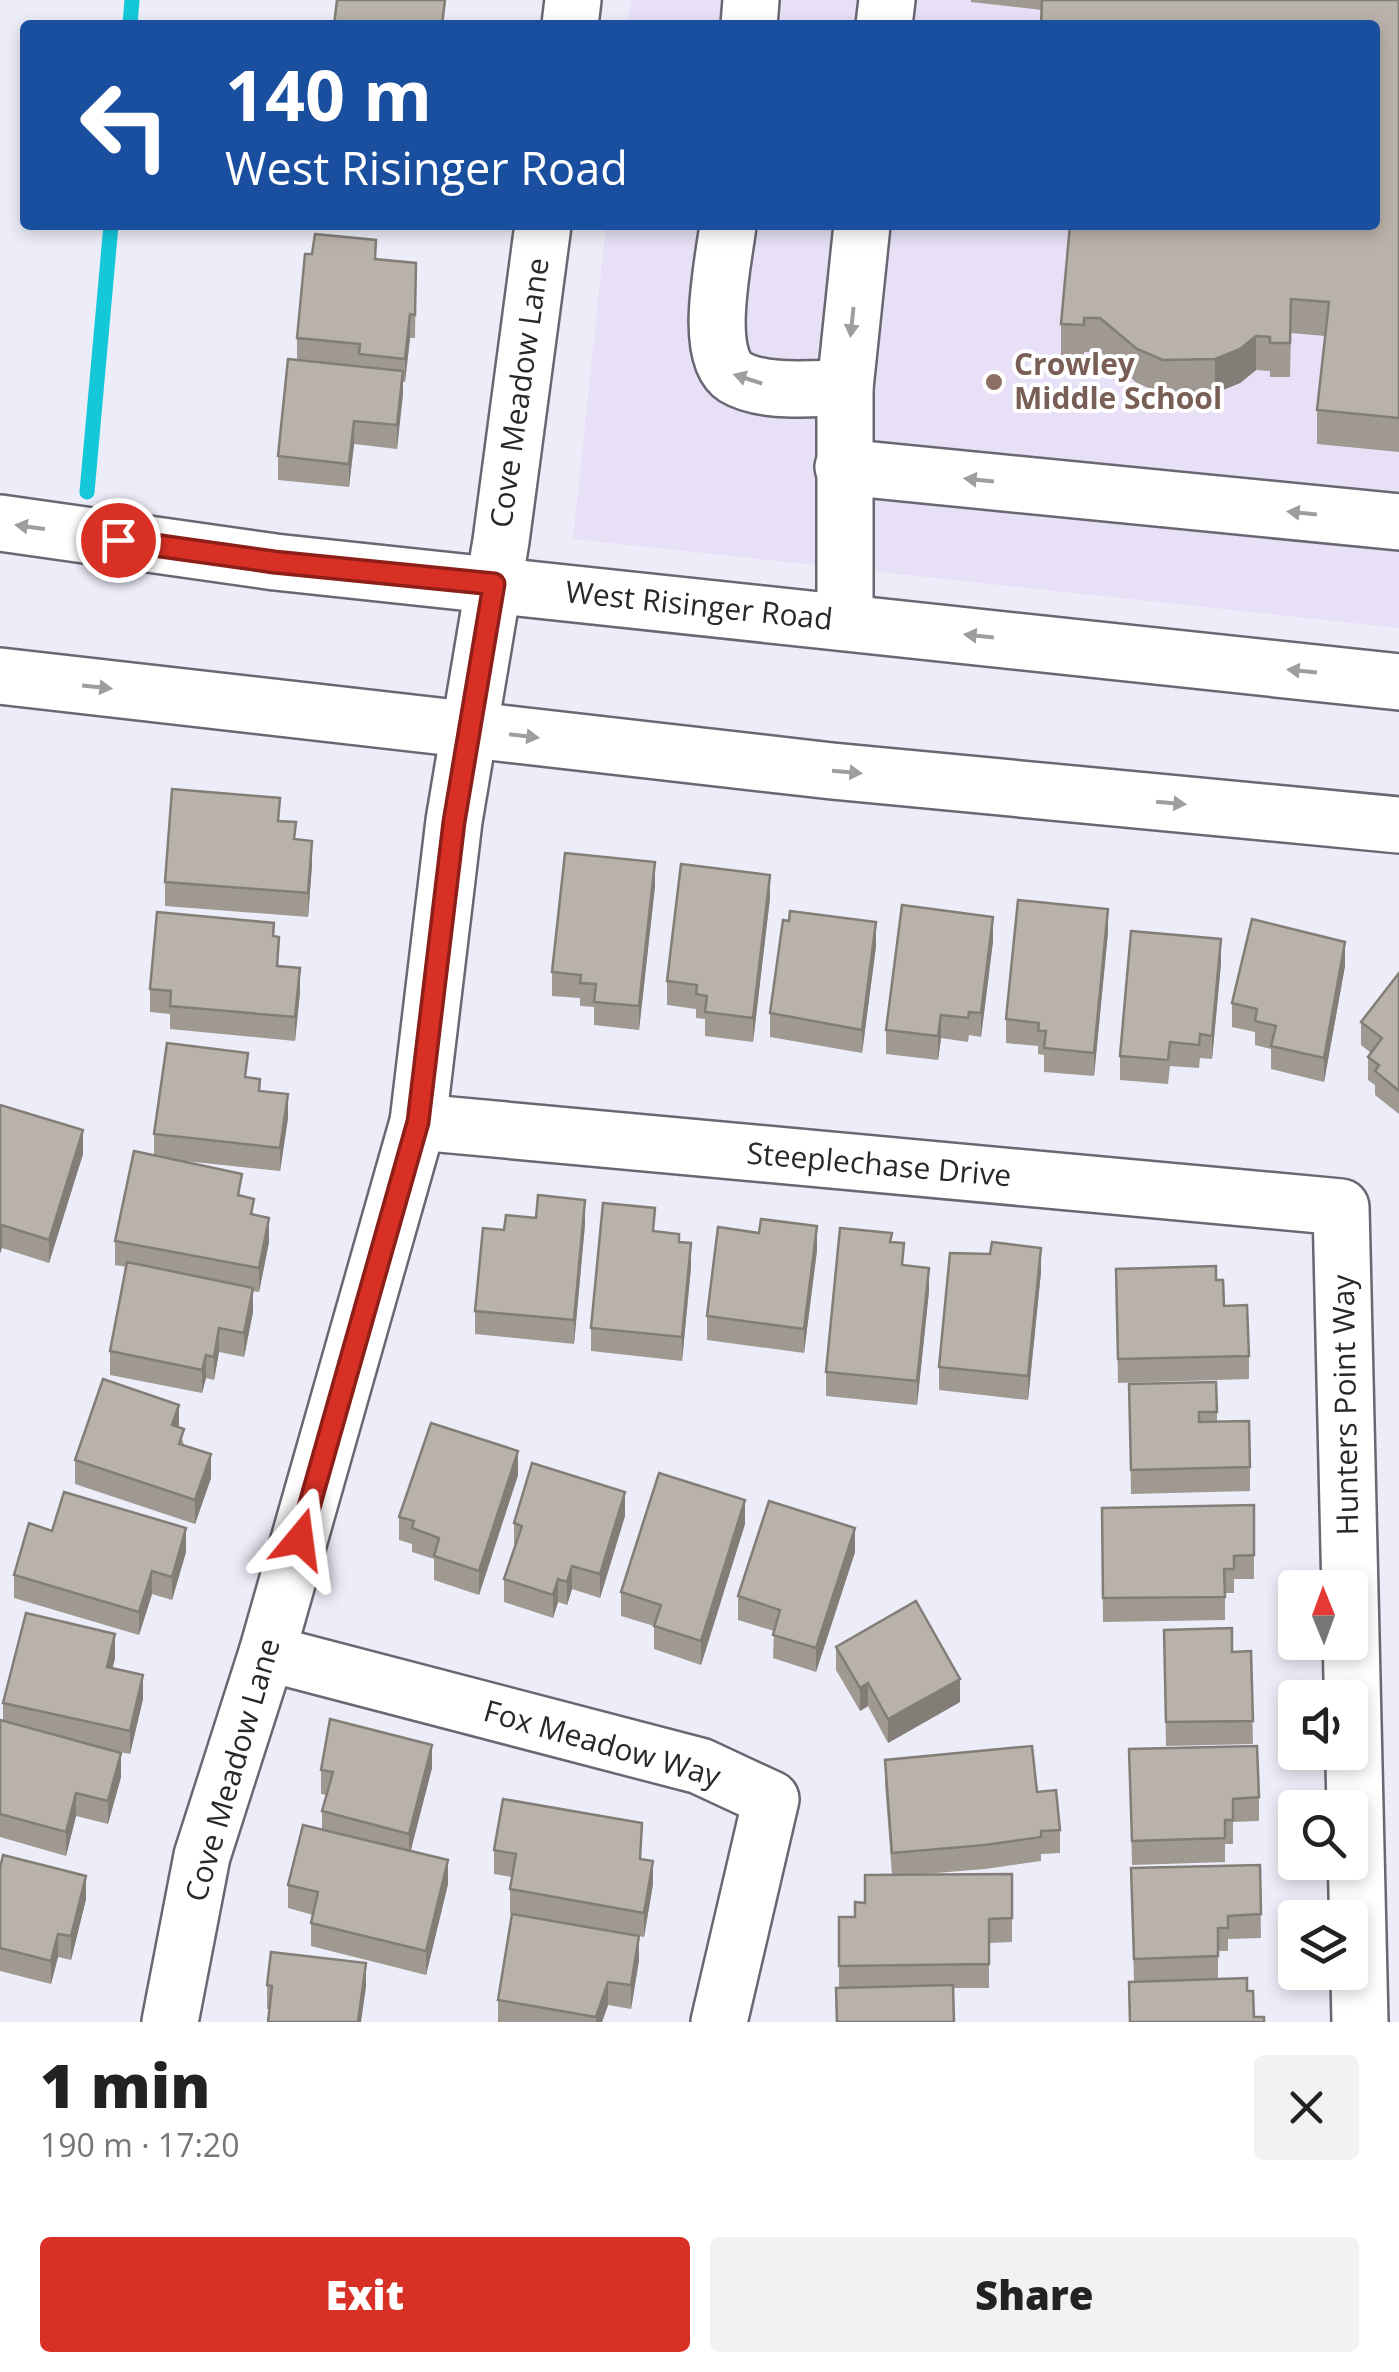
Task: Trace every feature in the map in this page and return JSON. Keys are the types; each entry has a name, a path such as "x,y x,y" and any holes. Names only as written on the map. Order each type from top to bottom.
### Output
{"street":[{"name":"Cove Meadow Lane","path":"170,2022 202,1856 267,1653 418,1122 542,230"},
{"path":"727,230 717,330 717,350 724,367 737,378 758,384 844,388"},
{"path":"844,622 844,388 861,230"},
{"path":"843,467 1399,522"},
{"name":"West Risinger Road","path":"0,523 274,562 1399,682"},
{"path":"0,676 851,773 1399,824"},
{"name":"Steeplechase Drive","path":"418,1122 1341,1207"},
{"name":"Hunters Point Way","path":"1341,1207 1360,2022"},
{"name":"Fox Meadow Way","path":"267,1653 700,1766 771,1799 719,2022"}],"shaded area":[{"name":"Crowley Middle School","path":"631,0 1399,0 1399,628 573,539 605,230 1380,230 1380,20 629,20"}],"building":[{"path":"337,0 445,0 443,20 335,20"},
{"path":"1042,0 1399,0 1399,418 1317,410 1329,302 1291,299 1290,343 1270,343 1270,337 1256,336 1240,349 1215,359 1163,360 1137,349 1100,318 1084,318 1084,325 1061,324 1070,230 1380,230 1380,20 1041,20"},
{"path":"315,234 376,240 375,259 416,263 415,315 410,314 405,359 359,354 360,344 297,338 305,254 312,254"},
{"path":"288,359 403,371 397,425 354,421 349,464 278,456"},
{"path":"172,789 280,798 278,821 296,822 294,839 312,841 308,893 165,882"},
{"path":"565,853 655,862 639,1006 594,1002 596,984 580,983 581,975 552,972"},
{"path":"681,864 770,875 753,1018 705,1012 707,996 696,994 697,985 667,981"},
{"path":"1018,900 1108,909 1094,1053 1044,1048 1046,1031 1038,1031 1039,1023 1006,1019"},
{"path":"902,905 993,917 981,1013 969,1012 968,1018 941,1015 938,1036 886,1030"},
{"path":"790,911 876,922 862,1030 770,1013 783,920 789,921"},
{"path":"157,912 274,923 273,936 279,937 277,966 300,968 295,1017 170,1006 171,991 150,989"},
{"path":"1252,919 1345,942 1324,1058 1271,1046 1276,1026 1255,1021 1257,1009 1232,1003"},
{"path":"1131,931 1221,939 1212,1036 1200,1034 1199,1045 1170,1042 1168,1060 1120,1056"},
{"path":"1399,973 1399,1091 1375,1071 1379,1065 1368,1057 1382,1038 1361,1022"},
{"path":"167,1043 248,1053 245,1077 260,1079 259,1091 288,1094 280,1148 154,1134"},
{"path":"0,1105 83,1130 49,1240 2,1225 0,1231"},
{"path":"134,1151 242,1174 238,1195 254,1199 251,1214 269,1218 259,1268 115,1241"},
{"path":"538,1195 585,1200 574,1320 475,1311 483,1228 504,1230 506,1215 536,1218"},
{"path":"603,1203 655,1208 653,1231 679,1234 679,1242 691,1243 682,1337 591,1328"},
{"path":"761,1219 817,1226 804,1329 707,1316 718,1227 759,1233"},
{"path":"840,1228 892,1233 890,1242 904,1243 902,1265 929,1268 917,1381 826,1372"},
{"path":"992,1242 1041,1248 1028,1376 939,1367 950,1253 990,1254"},
{"path":"127,1262 253,1288 244,1333 219,1328 214,1357 206,1355 202,1370 110,1351"},
{"path":"1216,1266 1216,1280 1223,1280 1224,1306 1247,1305 1249,1356 1118,1359 1116,1269"},
{"path":"103,1379 179,1405 172,1425 184,1429 179,1444 211,1454 195,1500 75,1460"},
{"path":"1216,1382 1217,1412 1199,1412 1199,1422 1249,1421 1250,1467 1131,1470 1129,1384"},
{"path":"431,1423 518,1451 479,1571 434,1556 439,1538 412,1528 414,1521 399,1517"},
{"path":"532,1463 625,1492 600,1574 572,1566 567,1582 558,1579 553,1595 504,1579 522,1526 514,1523"},
{"path":"659,1473 745,1500 701,1641 654,1626 661,1605 621,1592"},
{"path":"64,1492 186,1528 172,1577 152,1571 139,1612 14,1575 29,1523 52,1531"},
{"path":"769,1501 855,1528 816,1648 773,1635 780,1610 738,1596"},
{"path":"1254,1505 1254,1555 1234,1556 1234,1569 1224,1569 1225,1597 1103,1598 1102,1508"},
{"path":"916,1601 960,1679 888,1719 868,1683 860,1688 836,1647"},
{"path":"26,1613 115,1634 107,1667 143,1675 130,1731 3,1703"},
{"path":"1232,1628 1232,1652 1251,1651 1253,1721 1166,1722 1164,1630"},
{"path":"330,1719 432,1745 409,1834 322,1811 333,1772 321,1770"},
{"path":"0,1720 121,1753 108,1801 76,1793 66,1832 0,1814"},
{"path":"1032,1746 1037,1792 1056,1790 1060,1830 1041,1831 1041,1837 985,1845 892,1853 885,1760"},
{"path":"1257,1746 1259,1797 1233,1799 1233,1820 1225,1820 1225,1838 1132,1841 1129,1749"},
{"path":"503,1799 642,1823 640,1859 653,1861 644,1913 510,1889 516,1854 494,1850"},
{"path":"303,1825 448,1860 426,1951 311,1923 318,1892 288,1885"},
{"path":"3,1855 86,1876 71,1936 58,1934 51,1961 0,1948"},
{"path":"1260,1865 1261,1914 1228,1916 1228,1928 1218,1928 1218,1956 1134,1959 1131,1868"},
{"path":"1012,1874 1012,1918 989,1919 989,1964 839,1966 839,1917 855,1917 855,1902 865,1903 865,1875"},
{"path":"512,1914 639,1936 631,1985 608,1982 596,2017 498,2000"},
{"path":"271,1952 366,1963 358,2022 268,2022"},
{"path":"1247,1978 1247,1991 1253,1991 1254,2017 1264,2017 1264,2022 1130,2022 1129,1982"},
{"path":"953,1985 954,2022 837,2022 836,1988"}],"waterway":[{"path":"130,20 132,0"},
{"path":"87,492 111,230"}],"place":[{"name":"Crowley Middle School","path":"994,382"}],"route":[{"path":"118,540 274,562 494,584 454,822 418,1122 300,1539"}]}
